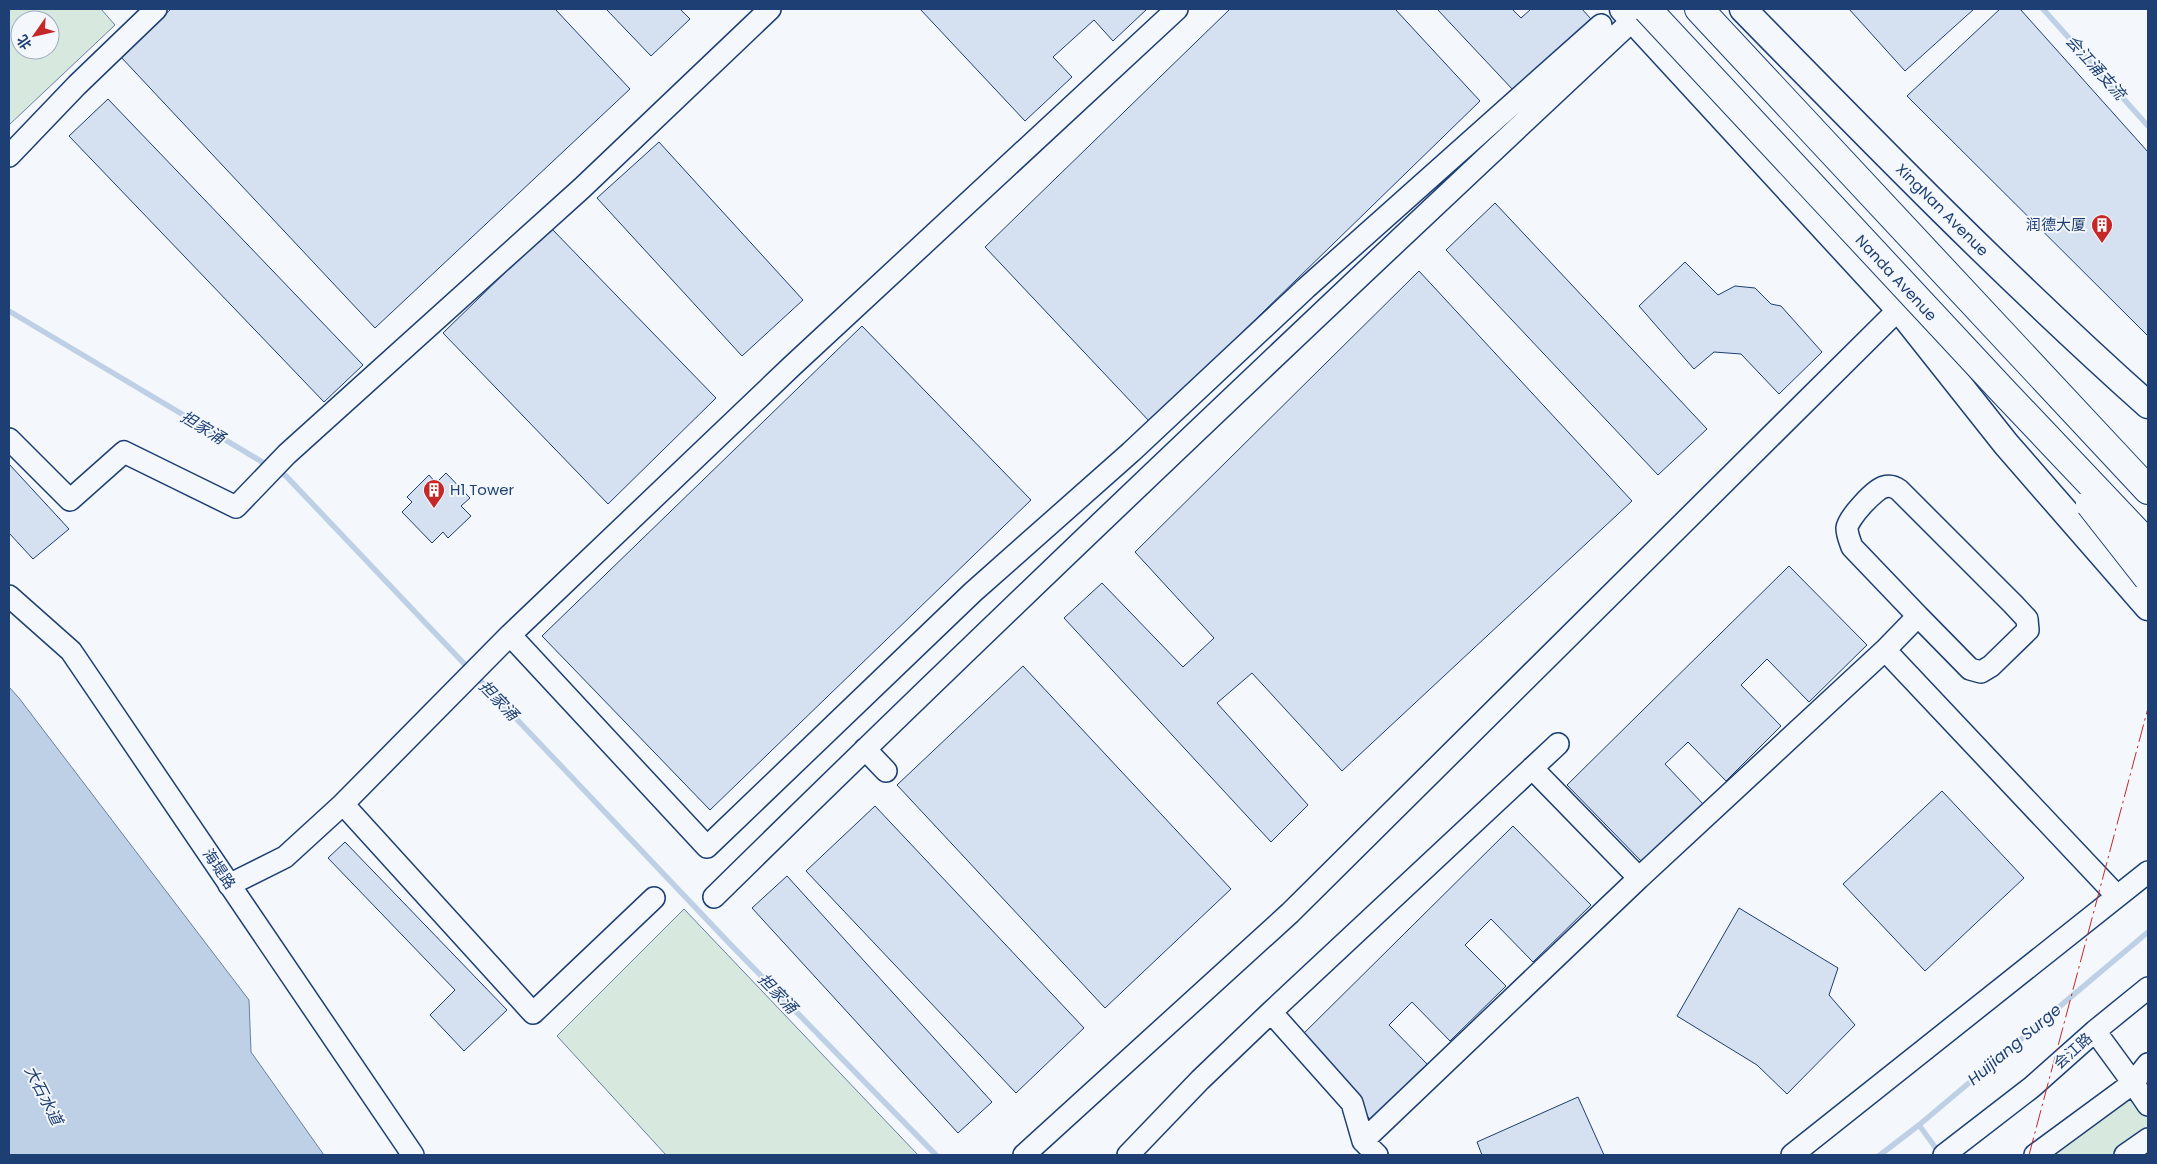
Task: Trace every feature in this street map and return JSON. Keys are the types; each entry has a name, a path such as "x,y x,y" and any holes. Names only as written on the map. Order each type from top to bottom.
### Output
{"highway":[{"path":"1699,9 2148,490"},
{"name":"Nanda Avenue","path":"1634,12 2002,390 2144,546"},
{"path":"2002,390 2148,578"}],"main road":[{"name":"XingNan Avenue","path":"1743,9 1878,147 2069,334 2148,405"},
{"path":"1634,12 1900,309 2006,444 2148,607"},
{"path":"1900,309 2011,408 2144,546"}],"street":[{"path":"9,156 77,85 156,9"},
{"path":"9,439 70,500 124,452 236,507 282,460 575,195 770,9"},
{"path":"229,885 285,856 343,804 510,635 792,366 1177,9"},
{"path":"714,897 864,749 1393,245 1634,12"},
{"path":"510,635 707,847 973,592 1131,452 1306,288 1601,25"},
{"path":"1024,1155 1290,912 1900,309"},
{"path":"1893,486 1906,497 2014,604 2027,619 2028,630 1992,666 1980,672 1970,669 1918,616 1852,547 1848,536 1847,527 1854,514 1883,487 1893,486"},
{"name":"海堤路","path":"9,596 71,651 413,1155"},
{"path":"1271,1012 1352,1103 1370,1148 1639,878 1885,650 1918,616"},
{"path":"1885,650 2117,896"},
{"path":"1128,1155 1200,1080 1271,1012 1558,744"},
{"path":"864,749 886,772"},
{"path":"1532,768 1639,878"},
{"path":"343,804 533,1013 654,898"},
{"path":"1792,1155 2148,872"},
{"name":"会江路","path":"1948,1152 2032,1087 2095,1031 2148,988"},
{"path":"2095,1031 2148,1104"},
{"path":"2035,1155 2133,1083 2148,1064"},
{"path":"2125,1155 2145,1146"}],"shaded area":[{"path":"9,9 101,9 115,25 9,125"},
{"path":"684,909 918,1155 666,1155 557,1036"},
{"path":"2135,1097 2148,1111 2148,1132 2115,1155 2050,1155 2127,1098"}],"water":[{"name":"大石水道","path":"9,687 249,1000 251,1052 324,1155 9,1155"}],"building":[{"path":"171,9 555,9 630,89 375,328 120,56"},
{"path":"606,9 680,9 690,19 651,56"},
{"path":"920,9 1147,9 1113,41 1094,20 1053,57 1072,77 1025,121"},
{"path":"1230,9 1395,9 1480,101 1150,422 985,247"},
{"path":"1437,9 1512,9 1521,18 1531,9 1582,9 1591,19 1514,91"},
{"path":"1849,9 1974,9 1905,71"},
{"name":"润德大厦","path":"2000,9 2020,9 2148,152 2148,336 1907,96"},
{"path":"108,99 363,365 324,402 69,136"},
{"path":"659,142 803,300 742,356 597,198"},
{"path":"1495,203 1707,429 1658,475 1446,250"},
{"path":"551,228 716,398 608,504 443,333"},
{"path":"1685,262 1718,295 1735,286 1755,288 1771,304 1781,306 1822,352 1779,394 1741,354 1714,352 1694,369 1639,306"},
{"path":"1419,271 1632,501 1342,771 1252,673 1217,703 1308,805 1271,842 1064,618 1102,583 1183,667 1214,638 1135,552"},
{"path":"862,326 1031,500 710,810 542,636"},
{"path":"9,464 69,529 33,559 9,533"},
{"name":"H1 Tower","path":"446,473 470,498 461,506 471,516 448,538 443,532 432,543 402,512 412,502 407,497 429,475 436,483"},
{"path":"1789,566 1867,645 1809,702 1767,659 1741,685 1781,726 1726,781 1688,742 1665,764 1704,805 1644,864 1567,785"},
{"path":"1023,666 1231,889 1105,1008 897,785"},
{"path":"1942,791 2024,878 1925,971 1843,884"},
{"path":"875,806 1084,1028 1016,1093 806,871"},
{"path":"1513,826 1591,905 1533,962 1491,919 1465,945 1506,986 1450,1041 1412,1002 1389,1025 1428,1065 1372,1121 1295,1042"},
{"path":"345,842 507,1010 464,1051 430,1015 455,990 328,858"},
{"path":"787,876 992,1102 958,1133 752,908"},
{"path":"1739,908 1838,968 1829,995 1855,1025 1787,1094 1757,1065 1677,1016"},
{"path":"1578,1097 1604,1155 1482,1155 1477,1142"}],"waterway":[{"name":"会江涌支流","path":"2043,9 2148,126"},
{"name":"担家涌","path":"9,311 269,466"},
{"name":"担家涌","path":"277,471 286,476 731,945 936,1155"},
{"name":"Huijiang Surge","path":"1880,1155 1919,1125 2148,932"},
{"path":"1919,1125 1940,1154"}],"power":[{"path":"2029,1155 2148,708"}],"place":[{"name":"润德大厦","path":"2102,244"},
{"name":"H1 Tower","path":"434,509"}]}
